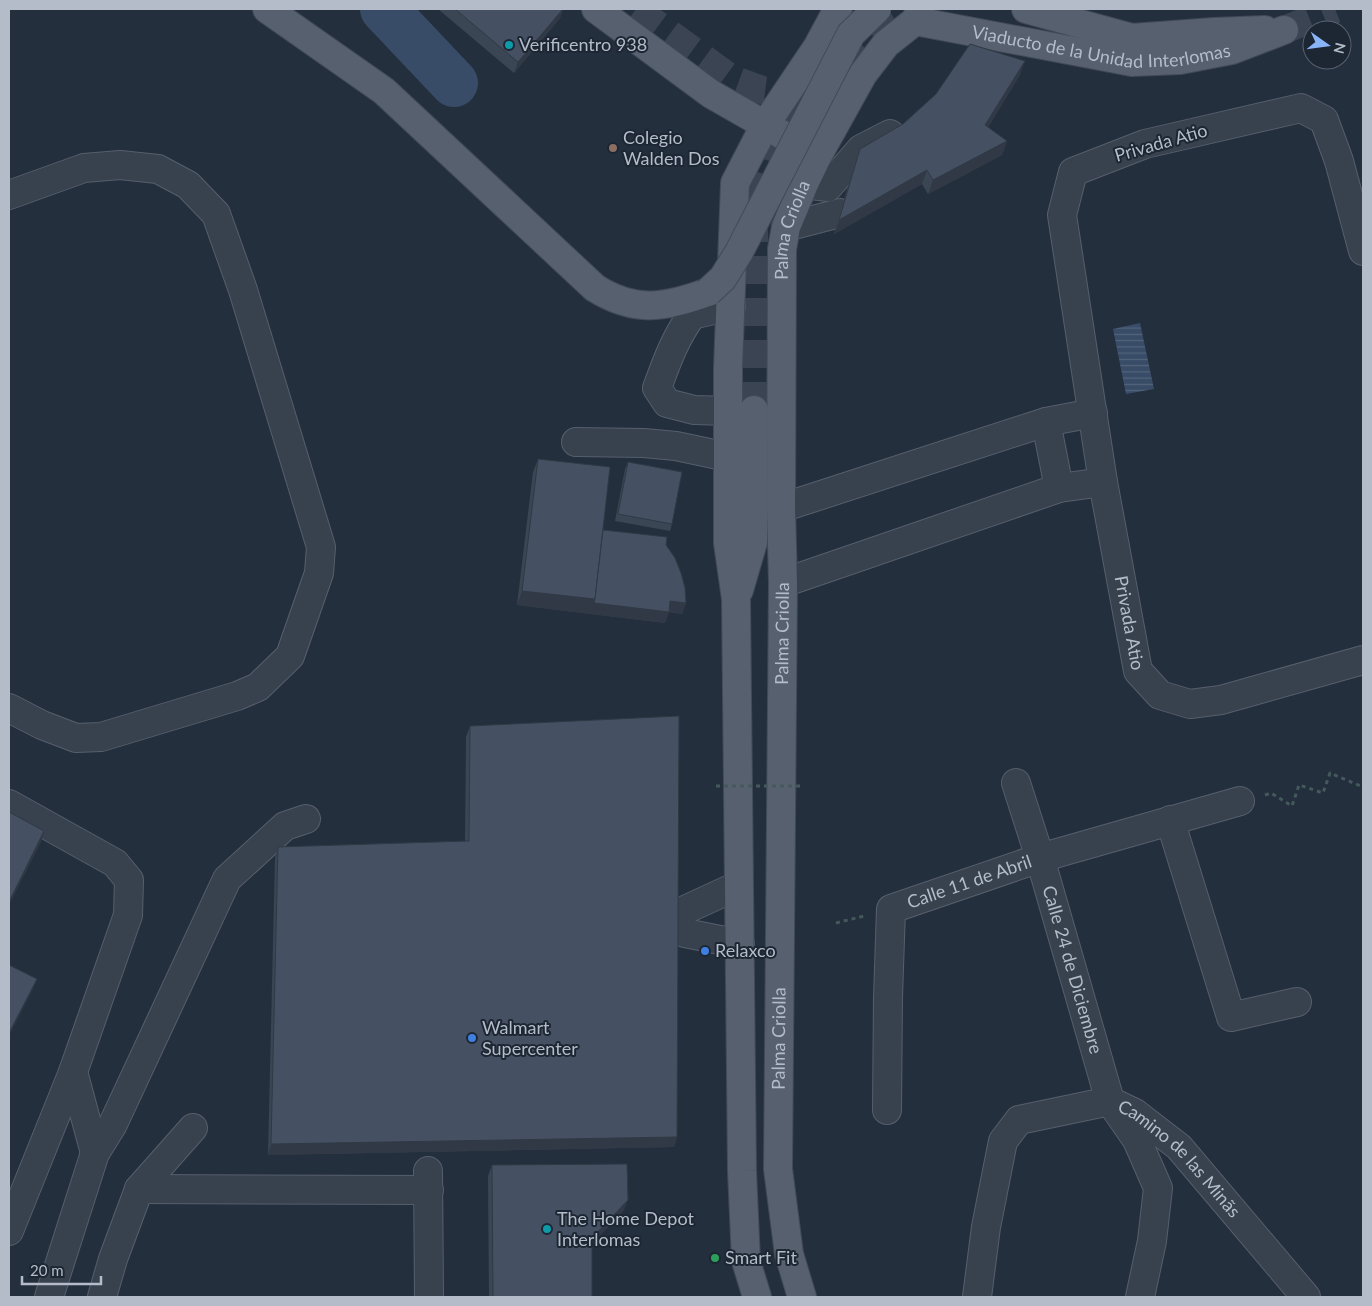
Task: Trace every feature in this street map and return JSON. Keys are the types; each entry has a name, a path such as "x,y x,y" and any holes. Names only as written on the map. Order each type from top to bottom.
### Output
{"main road":[{"path":"268,9 384,91 594,288 611,298 633,304 654,306 687,300 708,292 723,278 748,236 852,34 877,9"},
{"path":"596,9 711,94 765,124 824,144"},
{"path":"736,599 753,542 730,306 735,183 765,124 818,46 838,9"},
{"name":"Viaducto de la Unidad Interlomas","path":"918,15 1132,62 1180,60 1232,50 1284,30 1234,31 1132,38 1026,9"},
{"name":"Palma Criolla","path":"802,1297 788,1254 778,1169 783,583 781,508 782,250 786,227 804,184 824,144 864,74 886,44 918,15"},
{"path":"711,94 752,101 786,93"},
{"path":"786,93 784,117 792,127 813,136 824,144"},
{"path":"741,410 728,457 728,543 736,599 742,1171 746,1261 757,1297"}],"street":[{"name":"Privada Atio","path":"1363,251 1340,161 1324,120 1301,108 1145,144 1073,172 1062,215 1102,482 1138,671 1160,695 1190,704 1221,700 1363,660"},
{"path":"804,184 828,187 861,150 911,123"},
{"path":"9,195 84,168 120,165 158,169 188,185 216,214 243,290 321,547 319,572 290,656 258,687 237,696 101,737 76,738 42,725 9,708"},
{"path":"786,227 840,213"},
{"path":"730,306 692,315 680,332 670,352 657,388 667,403 694,410 741,410"},
{"path":"781,508 1046,422 1093,413"},
{"path":"1046,422 1059,488"},
{"path":"576,442 660,444 728,457"},
{"path":"783,583 1059,488 1102,482"},
{"name":"Calle 24 de Diciembre","path":"1016,783 1040,858 1110,1101 1137,1140 1158,1188 1152,1241 1140,1297"},
{"name":"Calle 11 de Abril","path":"887,1110 891,909 1040,858 1240,801"},
{"path":"9,804 115,863 130,880 128,915 73,1072 9,1231"},
{"path":"49,1297 95,1153 113,1124 227,879 285,826 306,819"},
{"path":"1170,820 1231,1017 1297,1002"},
{"path":"739,885 687,909 675,923 685,933 740,944"},
{"path":"73,1072 95,1153"},
{"name":"Camino de las Minãs","path":"977,1297 986,1227 1003,1141 1018,1120 1110,1101 1135,1112 1179,1146 1306,1297"},
{"path":"102,1297 113,1259 139,1189 193,1128"},
{"path":"139,1189 428,1180 429,1297"}],"path":[{"path":"1240,801 1271,793 1292,806 1299,785 1323,793 1330,773 1363,787"},
{"path":"716,786 804,786"}],"water":[{"path":"1140,323 1154,389 1126,394 1113,329"}],"building":[{"name":"Verificentro 938","path":"455,9 563,9 518,62"},
{"path":"970,44 1025,61 985,125 1007,141 933,180 927,170 839,220 860,149 903,124 936,94"},
{"path":"538,459 610,467 595,599 522,591"},
{"path":"628,462 682,472 672,524 618,514"},
{"path":"603,530 667,537 666,545 675,558 681,573 686,603 670,601 669,612 594,603"},
{"name":"Walmart Supercenter","path":"679,716 677,1137 271,1144 278,847 469,841 470,726"},
{"path":"9,812 44,831 9,902"},
{"path":"9,965 37,979 9,1033"},
{"name":"The Home Depot Interlomas","path":"627,1164 628,1200 592,1238 592,1297 493,1297 492,1165"}],"waterway":[{"path":"384,9 454,83"}],"tunnel":[{"path":"636,9 732,79 762,90 785,93 805,89"},
{"path":"754,410 754,196 766,155 805,89 855,41 883,20 902,9"},
{"path":"1284,30 1335,9"}],"place":[{"name":"Verificentro 938","path":"509,45"},
{"name":"Colegio Walden Dos","path":"613,148"},
{"name":"Relaxco","path":"705,951"},
{"name":"Walmart Supercenter","path":"472,1038"},
{"name":"The Home Depot Interlomas","path":"547,1229"},
{"name":"Smart Fit","path":"715,1258"}]}
